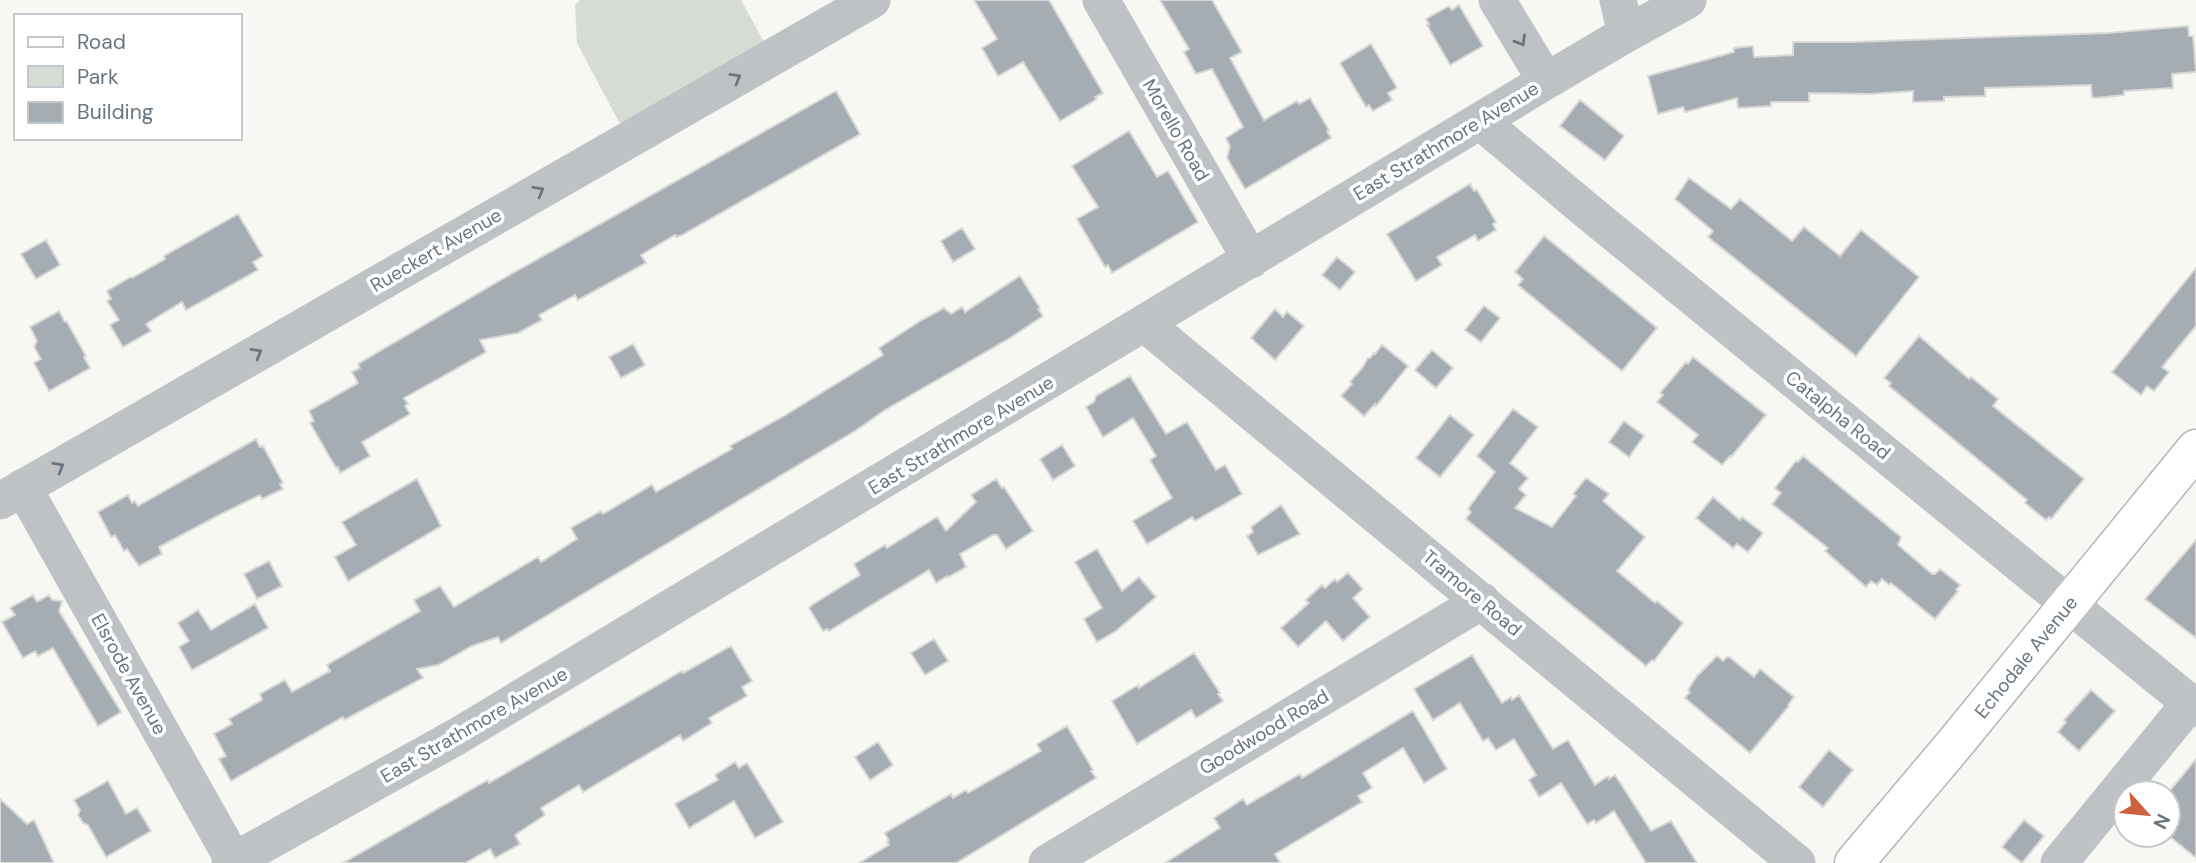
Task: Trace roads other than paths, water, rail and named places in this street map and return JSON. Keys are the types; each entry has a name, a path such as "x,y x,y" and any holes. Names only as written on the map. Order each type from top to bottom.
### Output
{"main road":[{"name":"Echodale Avenue","path":"1854,863 2196,449"}],"street":[{"name":"Rueckert Avenue","path":"12,494 872,0"},
{"name":"Morello Road","path":"1101,0 1251,260"},
{"path":"1497,0 1546,81"},
{"name":"East Strathmore Avenue","path":"232,862 456,737 1546,81 1622,17 1688,0"},
{"name":"Catalpha Road","path":"1480,121 1586,211 2193,705"},
{"name":"Tramore Road","path":"1145,324 1797,863"},
{"name":"Elsrode Avenue","path":"12,494 232,862"},
{"name":"Goodwood Road","path":"1047,863 1482,601"},
{"path":"2059,863 2193,705"}]}
